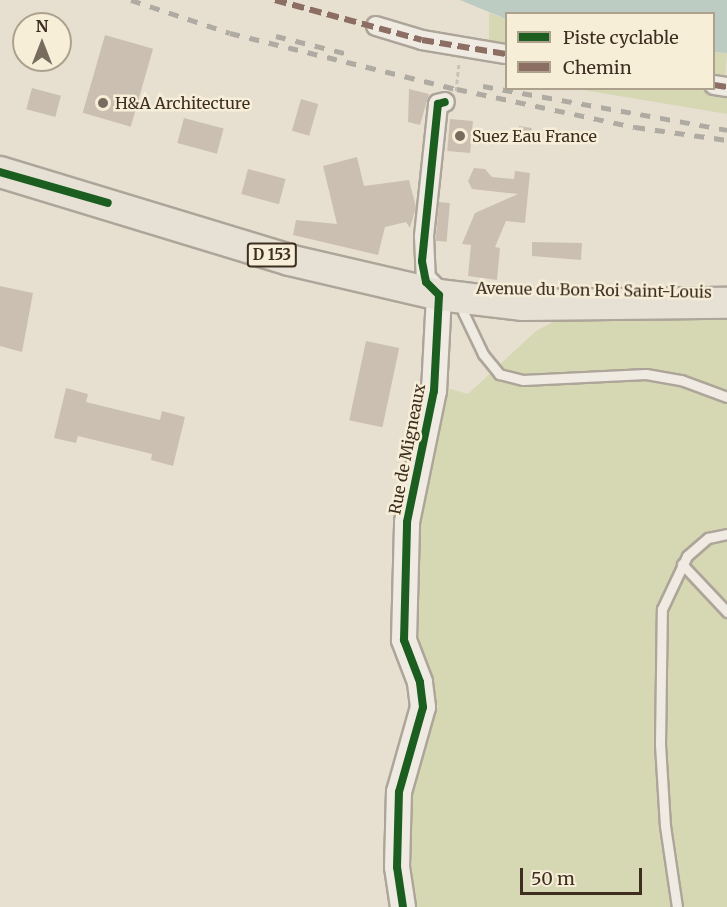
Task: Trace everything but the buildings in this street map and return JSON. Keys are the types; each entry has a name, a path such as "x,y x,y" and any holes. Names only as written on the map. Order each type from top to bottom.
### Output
{"main road":[{"name":"D 153","path":"0,172 290,260 433,289"},
{"name":"Avenue du Bon Roi Saint-Louis","path":"433,289 532,292 727,291"},
{"name":"Avenue du Bon Roi Saint-Louis","path":"433,289 523,305 727,303"}],"street":[{"path":"376,26 456,46 505,54"},
{"path":"433,289 422,261 438,104 445,102"},
{"name":"Rue de Migneaux","path":"403,907 397,867 399,792 423,707 420,682 404,640 406,522 434,392 433,289"}],"lane":[{"path":"464,312 483,354 499,374 522,380 646,374 681,380 727,396"},
{"path":"677,907 664,826 660,756 662,609 682,564 698,544 727,534"},
{"path":"682,564 727,612"}],"path":[{"path":"445,102 454,99 461,71 456,46"}],"green space":[{"path":"489,13 505,19 505,46 489,44"},
{"path":"715,52 727,53 725,79 715,78"},
{"path":"583,90 714,90 727,92 727,114"},
{"path":"564,316 727,316 727,907 415,907 408,816 418,747 423,747 438,706 411,632 418,501 443,387 468,394 536,331"}],"shaded area":[{"path":"460,0 727,0 727,53 715,52 715,12 505,12 505,19"}],"railway":[{"path":"131,0 230,33 457,89 635,127 727,140"},
{"path":"276,36 352,55"},
{"path":"483,86 505,90"},
{"path":"505,90 727,130"}],"marked path":[{"path":"275,0 422,40 505,54"},
{"path":"715,85 727,87"}],"cycle path":[{"path":"403,907 397,867 399,792 423,707 420,682 404,640 407,522 434,391 439,295 426,282 422,261 438,104 445,102"},
{"path":"0,172 108,203"}],"place":[{"name":"H&A Architecture","path":"103,103"},
{"name":"Suez Eau France","path":"460,136"}]}
